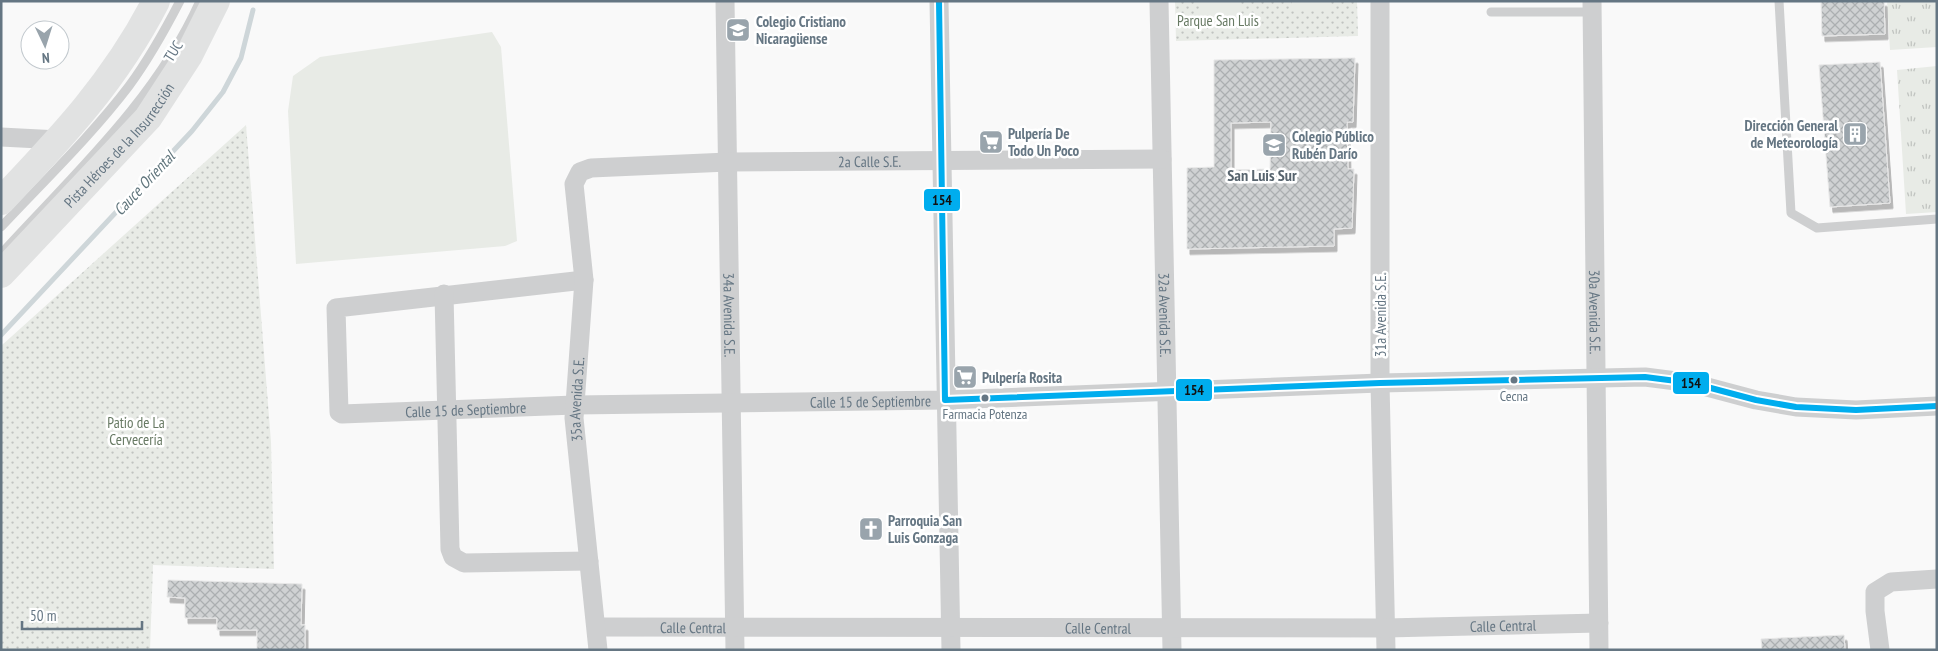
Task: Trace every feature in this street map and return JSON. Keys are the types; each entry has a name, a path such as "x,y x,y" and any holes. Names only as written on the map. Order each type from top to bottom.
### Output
{"main road":[{"path":"1,201 59,140 125,57 156,1"},
{"name":"Pista Héroes de la Insurrección","path":"1,274 148,118 188,55 216,1"}],"street":[{"name":"34a Avenida S.E.","path":"725,1 736,650"},
{"path":"939,1 951,650"},
{"name":"32a Avenida S.E.","path":"1159,1 1172,650"},
{"name":"31a Avenida S.E.","path":"1380,1 1380,383 1386,650"},
{"name":"30a Avenida S.E.","path":"1592,7 1599,650"},
{"path":"1,137 59,140"},
{"name":"2a Calle S.E.","path":"580,172 591,168 728,162 1162,159"},
{"name":"35a Avenida S.E.","path":"580,172 574,184 584,280 574,418 598,650"},
{"path":"584,280 444,294 450,550 453,557 464,563 589,560"},
{"name":"Calle 15 de Septiembre","path":"444,294 336,308 337,408 342,414 575,405 945,400 1380,383 1645,377 1692,383 1756,400 1796,407 1856,410 1937,406"},
{"path":"1880,650 1875,611 1876,592 1890,582 1937,579"},
{"name":"Calle Central","path":"597,627 950,629 1386,628 1598,623"}],"lane":[{"name":"TUC","path":"1,227 102,118 129,86 149,57 180,1"},
{"name":"TUC","path":"1,254 128,116 178,43 200,1"},
{"path":"1779,1 1791,213 1817,228 1937,219"},
{"path":"1491,12 1592,7"}],"green space":[{"name":"Parque San Luis","path":"1175,1 1357,1 1358,36 1176,41"},
{"path":"1201,1 1239,1 1239,14 1201,15"},
{"path":"1292,1 1330,1 1330,11 1292,11"},
{"path":"1887,1 1937,1 1937,47 1890,50"},
{"path":"492,32 501,47 517,241 505,246 296,264 288,111 293,76 320,57"},
{"path":"1937,66 1937,212 1906,214 1897,70"},
{"name":"Patio de La Cervecería","path":"246,125 271,442 274,569 153,565 150,650 1,650 1,346"}],"building":[{"path":"1821,1 1884,1 1885,34 1822,36"},
{"name":"Colegio Público Rubén Darío","path":"1355,58 1353,122 1347,122 1348,169 1354,169 1352,228 1334,229 1334,246 1187,249 1187,168 1214,167 1214,60","holes":["1271,122 1270,169 1231,170 1231,123"]},
{"name":"Dirección General de Meteorología","path":"1880,62 1890,203 1830,207 1819,65"},
{"path":"168,580 302,584 301,625 305,625 305,650 257,650 257,630 217,630 217,618 185,618 185,598 167,597"},
{"path":"1844,635 1845,650 1762,650 1761,639"}],"waterway":[{"name":"Cauce Oriental","path":"1,335 192,131 223,92 241,58 253,10"}],"transit line":[{"name":"154","path":"939,1 945,400"},
{"name":"154","path":"945,400 1380,383 1645,377 1692,383 1756,400 1796,407 1856,410 1937,406"}],"place":[{"name":"Colegio Cristiano Nicaragüense","path":"738,30"},
{"name":"Dirección General de Meteorología","path":"1855,134"},
{"name":"Pulpería De Todo Un Poco","path":"991,142"},
{"name":"Colegio Público Rubén Darío","path":"1274,145"},
{"name":"Pulpería Rosita","path":"965,377"},
{"name":"Cecna","path":"1514,380"},
{"name":"Farmacia Potenza","path":"985,398"},
{"name":"Parroquia San Luis Gonzaga","path":"871,529"}],"district":[{"name":"San Luis Sur","path":"1262,175"}]}
